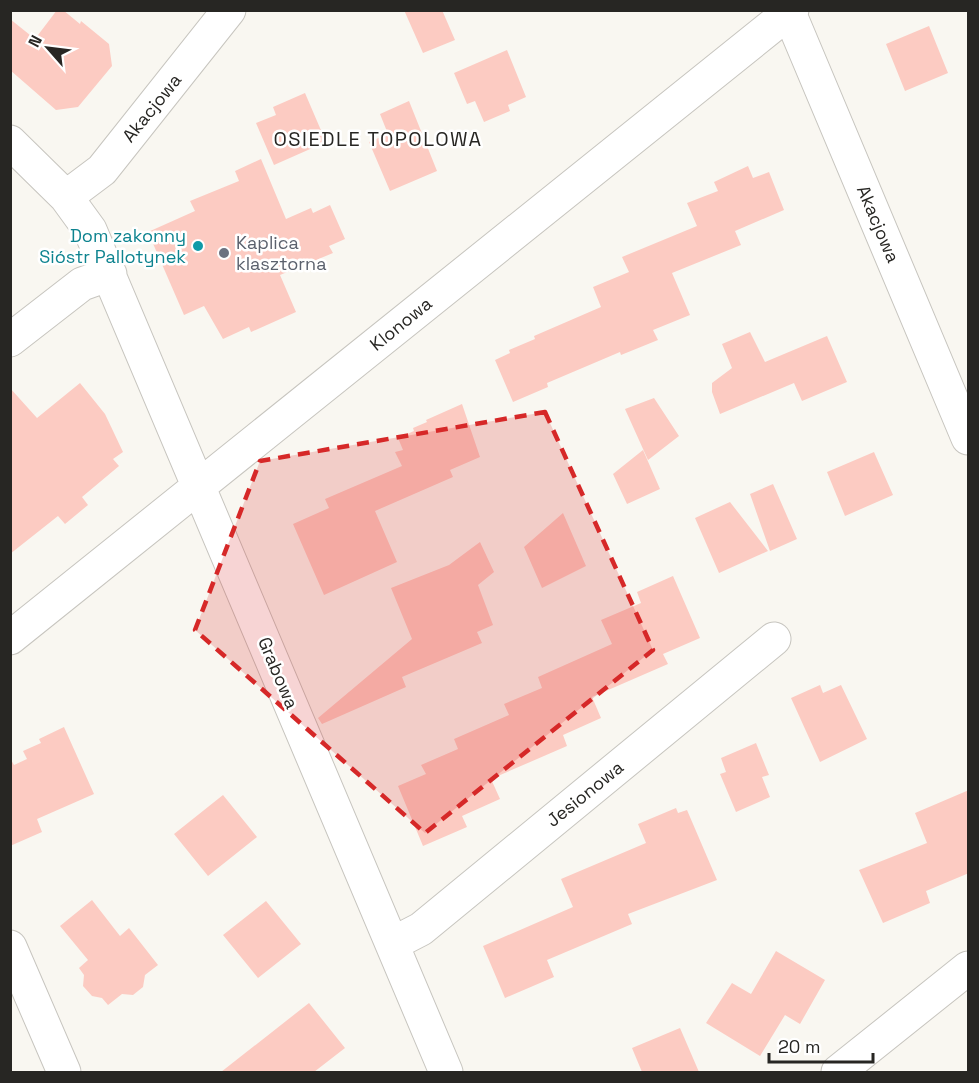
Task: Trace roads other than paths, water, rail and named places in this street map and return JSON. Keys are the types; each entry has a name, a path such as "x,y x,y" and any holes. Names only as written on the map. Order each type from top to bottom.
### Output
{"street":[{"name":"Akacjowa","path":"66,197 102,170 229,10"},
{"name":"Akacjowa","path":"790,11 969,438"},
{"name":"Klonowa","path":"10,638 790,11"},
{"name":"Grabowa","path":"10,142 66,197 90,230 446,1072"},
{"path":"10,340 82,284 110,274"},
{"name":"Jesionowa","path":"392,944 421,928 774,639"},
{"path":"10,947 64,1072"},
{"path":"838,1072 969,968"}],"place":[{"name":"Dom zakonny Sióstr Pallotynek","path":"198,246"},
{"name":"Kaplica klasztorna","path":"224,253"}],"district":[{"name":"OSIEDLE TOPOLOWA","path":"378,139"}]}
